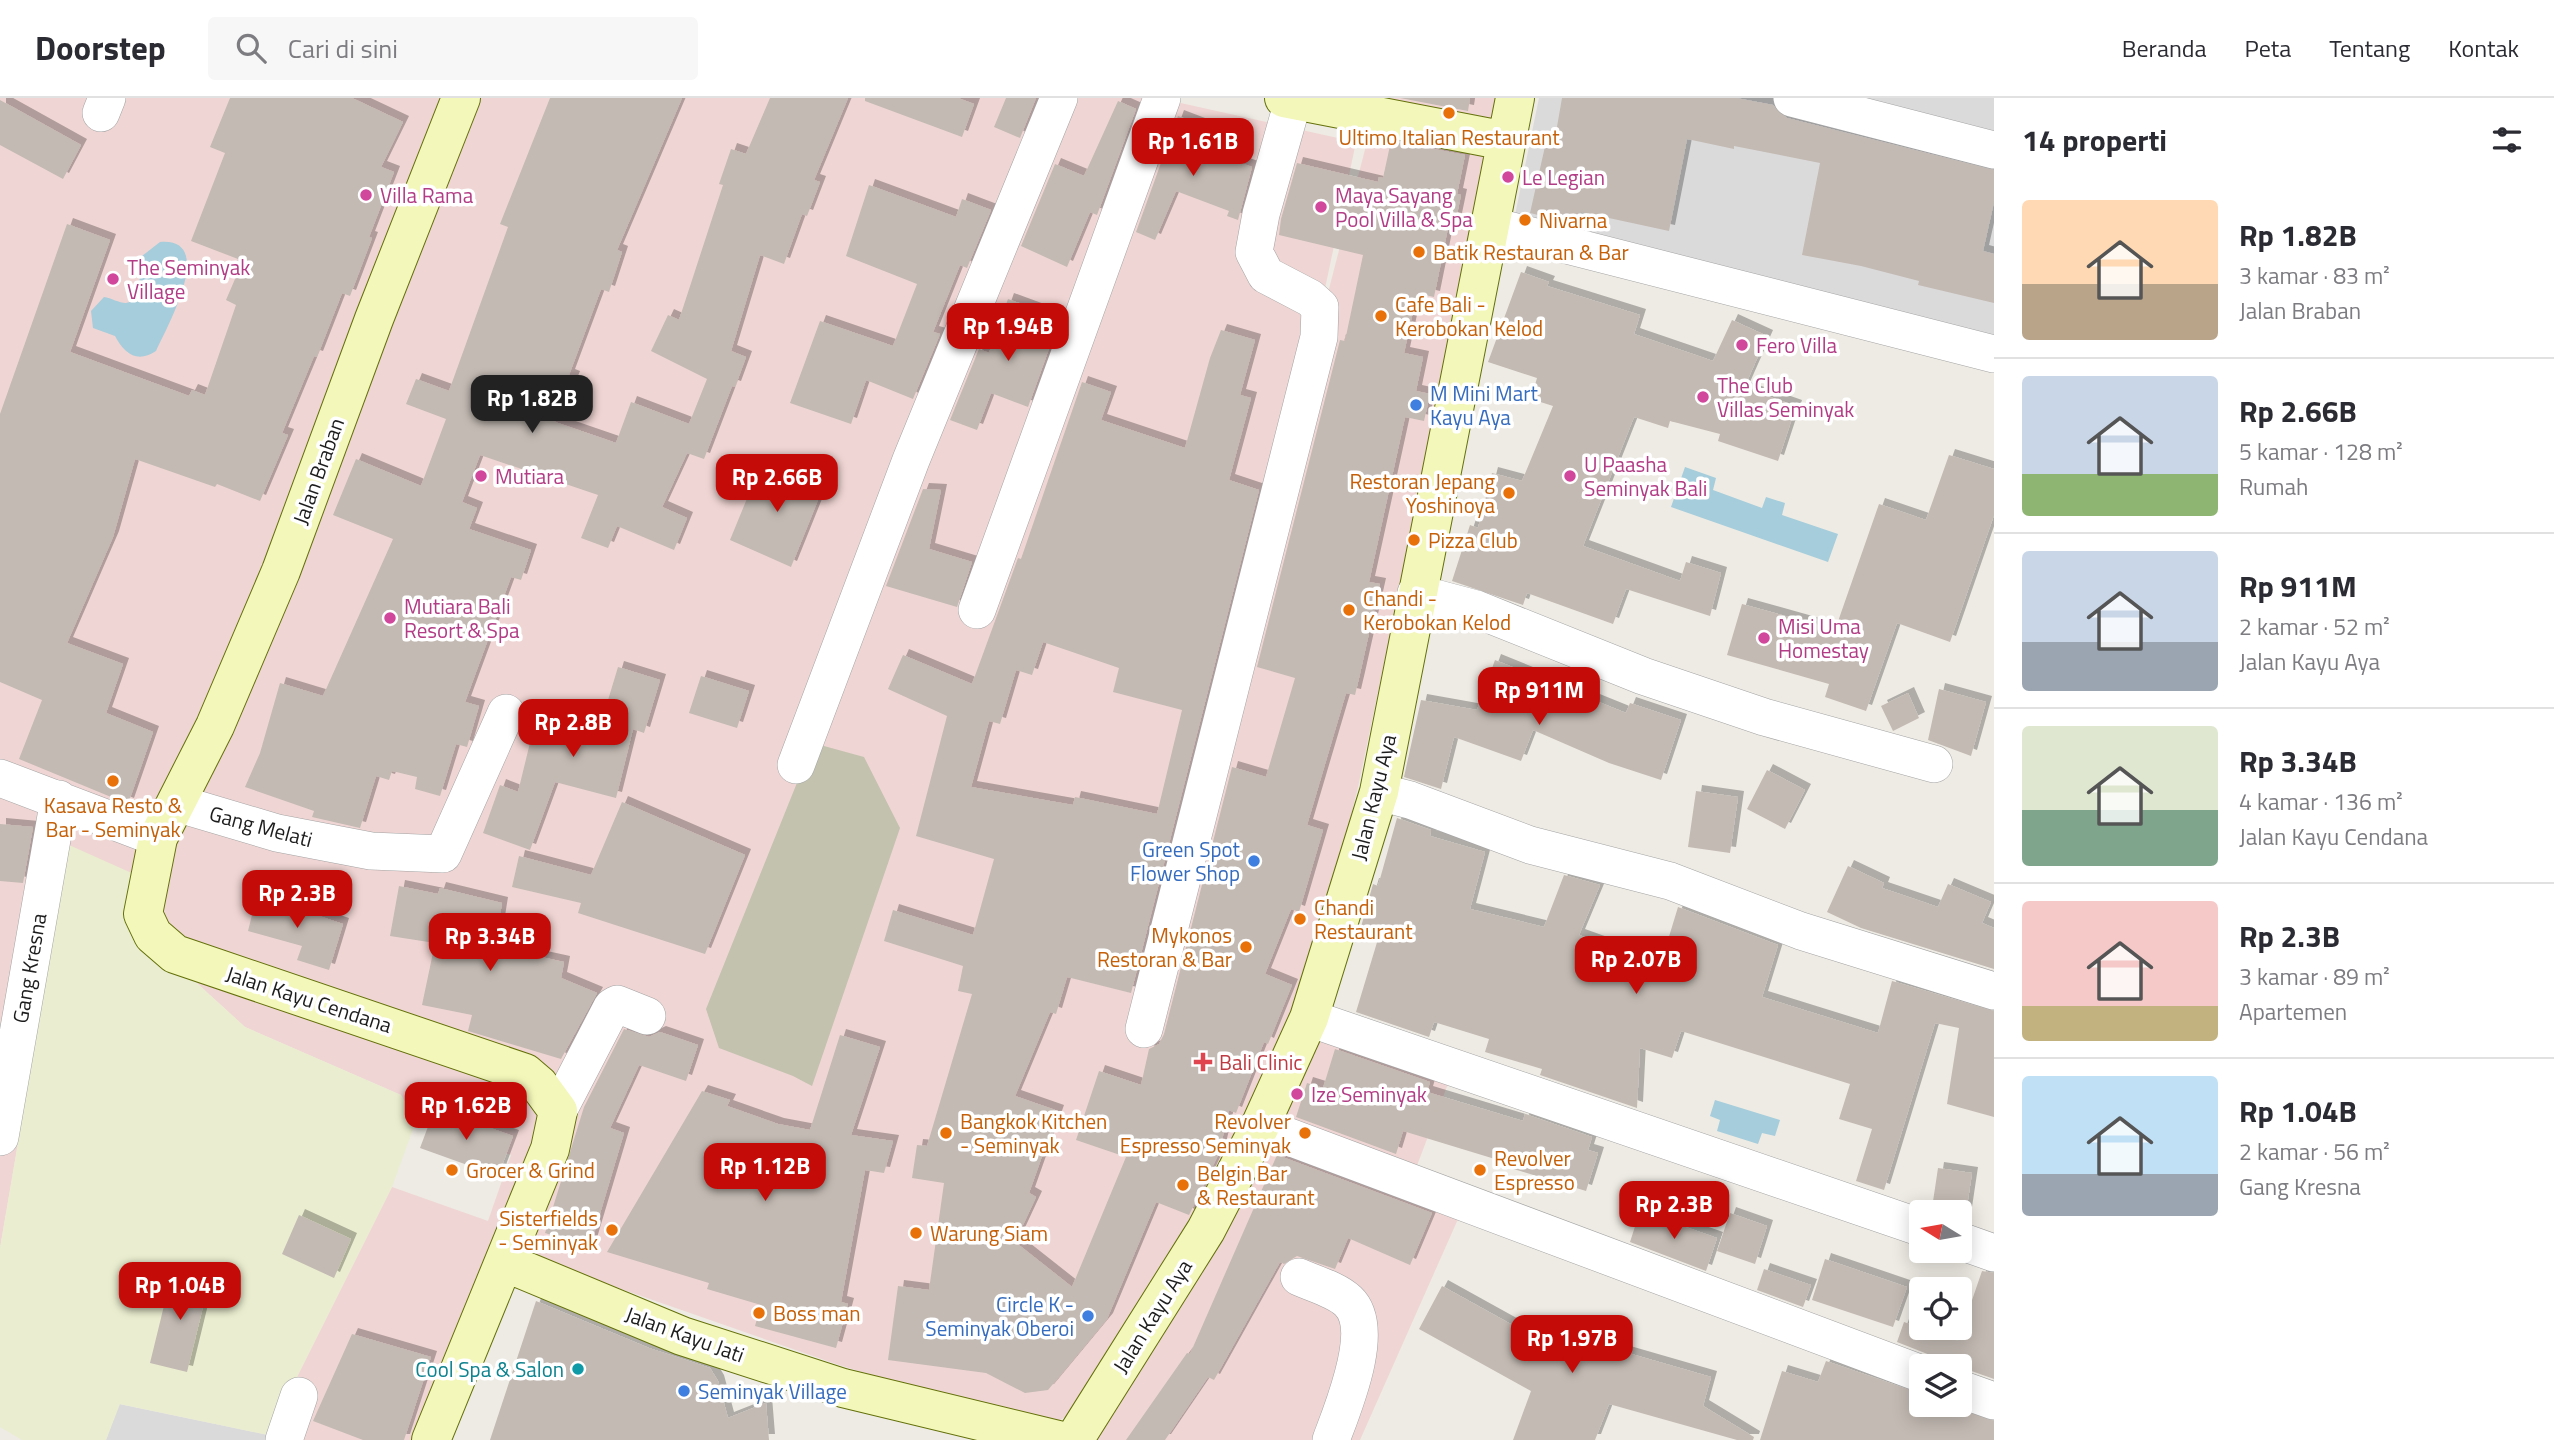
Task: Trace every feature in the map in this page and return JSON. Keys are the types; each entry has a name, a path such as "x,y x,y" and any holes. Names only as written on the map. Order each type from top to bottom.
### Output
{"street":[{"name":"Jalan Braban","path":"158,838 215,726 281,571 374,319 461,98"},
{"path":"796,765 911,460 1059,98"},
{"path":"977,610 1162,98"},
{"name":"Jalan Kayu Aya","path":"1074,1440 1206,1230 1260,1126 1309,1018 1379,792 1515,98"},
{"path":"1792,98 1994,150"},
{"path":"1144,1029 1319,337 1320,307 1310,298 1266,275 1254,252 1288,99 1506,141"},
{"path":"1492,226 1994,354"},
{"path":"1416,593 1476,609 1643,676 1752,713 1934,764"},
{"name":"Gang Melati","path":"176,803 277,833 371,851 443,854 506,713"},
{"path":"0,778 158,838"},
{"path":"1379,792 1410,800 1530,845 1670,881 1801,932 1994,991"},
{"name":"Gang Kresna","path":"0,1137 59,799"},
{"name":"Jalan Kayu Cendana","path":"158,838 143,914 153,935 175,954 525,1073 539,1085 558,1111"},
{"path":"431,1440 550,1149 558,1111 612,1007 617,1004 647,1016"},
{"path":"1309,1018 1909,1224"},
{"path":"1260,1126 1909,1369"},
{"path":"1972,1245 1994,1253"},
{"name":"Jalan Kayu Jati","path":"503,1262 682,1336 843,1388 1058,1440"},
{"path":"1299,1277 1349,1301 1358,1318 1359,1343 1353,1373 1331,1440"},
{"path":"1972,1394 1994,1402"},
{"path":"284,1440 299,1396"}],"shaded area":[{"path":"0,98 1158,98 1356,142 1306,378 1368,138 1482,150 1384,98 1503,98 1358,787 1319,946 1270,1070 1228,1156 1083,1405 1048,1428 839,1365 498,1246 423,1440 283,1440 268,1435 392,1187 488,1221 511,1155 416,1121 401,1095 245,1027 153,943 69,845 0,1248"},
{"path":"1539,98 1994,98 1994,342 1513,225"},
{"path":"813,743 864,757 900,828 812,1086 719,1048 706,1009"},
{"path":"69,845 163,887 153,943 245,1027 401,1095 416,1121 392,1187 268,1435 120,1404 106,1440 22,1440 0,1427 0,1248"},
{"path":"1315,1033 1451,1076 1416,1168 1470,1192 1360,1440 1092,1440"},
{"path":"119,1404 268,1435 283,1440 106,1440"}],"water":[{"path":"160,242 177,244 185,254 187,268 184,286 156,351 143,357 132,355 115,336 93,328 91,311 104,297 123,303 132,301 138,290 142,256"},
{"path":"1685,467 1716,478 1713,490 1762,508 1766,497 1785,503 1782,515 1838,534 1828,562 1671,507"},
{"path":"1715,1100 1780,1120 1775,1136 1762,1133 1758,1144 1717,1131 1720,1120 1710,1116"}],"building":[{"path":"230,98 352,98 403,122 381,167 394,172 369,237 372,238 350,296 342,293 317,357 314,356 282,433 288,435 260,501 217,484 215,487 135,459 113,537 67,643 123,664 106,713 153,732 128,804 19,759 42,700 0,682 0,414 67,224 110,240 70,352 189,396 192,390 205,395 236,305 226,300 238,272 234,271 238,259 191,241 225,153 210,147"},
{"path":"550,98 682,98 617,250 622,252 609,292 601,289 569,375 574,377 555,422 616,443 631,402 689,424 707,379 651,351 668,315 679,320 723,185 719,184 731,149 746,154 770,98 848,98 814,180 820,182 807,216 802,214 784,264 760,255 731,351 746,357 704,459 687,453 662,507 687,518 674,550 617,526 608,548 581,538 598,495 480,455 462,502 477,508 469,529 531,550 521,580 511,577 465,702 479,706 467,747 456,744 440,796 415,789 417,777 392,771 389,780 376,776 360,828 312,817 314,811 245,787 260,753 280,683 323,696 393,539 333,515 356,459 421,486 446,419 406,404 416,379 449,391 508,227 500,224"},
{"path":"865,98 958,98 974,104 962,137 865,101"},
{"path":"1006,98 1036,98 1020,138 994,127"},
{"path":"1400,98 1470,98 1468,111"},
{"path":"1562,98 1736,98 1773,105 1787,118 1994,170 1994,202 1983,251 1994,254 1994,303 1918,285 1919,281 1861,266 1802,255 1820,163 1734,146 1734,149 1687,139 1669,231 1581,212 1579,225 1530,213 1546,142 1554,144"},
{"path":"0,100 81,145 63,179 0,145"},
{"path":"1118,101 1136,109 1097,215 1090,212 1067,267 1021,246 1055,164 1084,176"},
{"path":"1178,116 1207,127 1199,148 1252,167 1238,220 1227,216 1229,211 1176,191 1155,240 1136,232"},
{"path":"1391,141 1465,155 1457,194 1461,195 1456,219 1450,218 1434,297 1417,293 1404,353 1423,357 1416,391 1430,394 1424,421 1405,417 1369,582 1380,584 1355,695 1346,693 1307,825 1323,830 1299,912 1291,909 1265,974 1292,985 1268,1044 1264,1042 1236,1113 1229,1110 1219,1153 1189,1215 1156,1202 1107,1319 1048,1390 1025,1393 986,1373 888,1360 898,1286 929,1290 944,1183 912,1178 917,1145 927,1146 972,994 958,991 963,966 884,941 893,910 973,935 994,859 916,836 947,716 888,689 903,655 972,684 1018,558 1021,559 1082,382 1111,392 1101,420 1185,448 1210,358 1221,330 1255,340 1240,395 1251,398 1229,480 1259,490 1131,993 1067,977 1056,1014 1050,1012 1015,1096 1058,1111 1029,1193 1036,1197 1015,1242 1072,1287 1126,1157 1076,1140 1099,1071 1141,1085 1149,1049 1159,1044 1164,1034 1232,767 1266,777 1295,678 1257,667 1340,340 1345,341 1363,255 1279,235 1281,219 1297,163 1378,182 1379,177 1383,178","holes":["1043,642 1119,668 1113,692 1182,710 1157,814 1075,797 1073,805 971,787 989,721 1000,724 1016,670 1032,675"]},
{"path":"869,185 956,217 962,199 991,210 967,268 960,265 933,332 940,334 913,399 866,380 851,424 790,403 820,321 893,346 917,284 846,256"},
{"path":"1521,272 1549,282 1547,286 1640,315 1634,334 1713,361 1732,320 1767,336 1744,388 1796,406 1778,461 1718,441 1720,434 1670,421 1668,428 1634,417 1583,546 1680,581 1686,562 1721,573 1710,616 1626,589 1613,624 1527,593 1523,605 1452,581 1470,525 1478,528 1492,473 1522,481 1553,406 1531,399 1537,378 1488,362"},
{"path":"1008,299 1060,318 1028,407 991,393 977,430 950,420 979,349 989,353"},
{"path":"1949,455 1994,469 1994,515 1950,642 1897,623 1866,711 1825,697 1829,684 1727,655 1742,604 1835,630 1879,504 1926,520"},
{"path":"762,462 824,485 791,567 730,540"},
{"path":"923,489 941,490 929,549 972,562 957,607 886,586"},
{"path":"1495,660 1626,713 1630,703 1681,720 1661,780 1609,763 1533,730 1521,761 1454,737 1441,789 1404,777 1421,700 1477,710"},
{"path":"618,667 660,680 644,733 633,729 616,798 555,782 530,850 483,833 500,785 518,792 537,714 599,730"},
{"path":"701,676 749,691 737,728 689,713"},
{"path":"1939,689 1986,702 1971,756 1928,740"},
{"path":"1908,693 1919,718 1893,731 1881,706"},
{"path":"1767,770 1805,790 1785,829 1747,809"},
{"path":"1696,791 1738,797 1730,853 1688,847"},
{"path":"622,802 745,855 705,954 578,913 581,903 512,887 519,856 591,875"},
{"path":"1397,818 1431,830 1430,836 1485,852 1470,909 1544,927 1564,875 1600,885 1579,935 1621,950 1661,963 1678,907 1778,945 1762,997 1878,1033 1892,981 1994,1011 1994,1117 1947,1104 1959,1028 1935,1023 1884,1190 1856,1181 1872,1129 1839,1119 1850,1084 1681,1031 1672,1058 1640,1048 1637,1108 1540,1075 1542,1069 1485,1052 1489,1039 1434,1022 1429,1037 1356,1012 1378,939 1359,934 1373,884 1378,886"},
{"path":"0,824 33,827 23,883 0,881"},
{"path":"1848,866 1884,883 1882,888 1938,907 1948,884 1991,902 1982,923 1994,928 1994,969 1861,928 1827,912"},
{"path":"399,886 438,894 440,888 502,903 495,947 564,962 561,978 597,993 561,1059 468,1031 472,1015 422,1005 435,943 390,936"},
{"path":"257,895 343,924 329,970 297,960 302,946 248,931"},
{"path":"624,1029 649,1037 660,1032 698,1045 686,1081 639,1065 610,1128 624,1133 590,1247 545,1233 584,1107"},
{"path":"840,1035 880,1047 851,1135 893,1141 884,1173 865,1170 841,1302 848,1304 836,1348 755,1326 761,1305 707,1289 709,1283 607,1252 702,1091 730,1100 727,1106 778,1124 810,1130"},
{"path":"1335,1049 1430,1082 1427,1092 1523,1121 1525,1114 1592,1137 1588,1150 1598,1153 1586,1191 1507,1167 1508,1163 1403,1131 1396,1154 1296,1117 1307,1083 1323,1088"},
{"path":"435,1108 513,1136 498,1176 420,1148"},
{"path":"1277,1155 1432,1213 1410,1265 1348,1238 1335,1269 1297,1256 1284,1264 1280,1262 1214,1380 1208,1377 1165,1440 1126,1440 1187,1353 1190,1354"},
{"path":"1938,1168 1972,1173 1968,1200 1933,1200"},
{"path":"1640,1211 1717,1238 1706,1271 1630,1242"},
{"path":"1730,1213 1767,1226 1755,1264 1717,1251"},
{"path":"299,1215 351,1239 334,1278 282,1254"},
{"path":"1825,1259 1907,1287 1893,1327 1812,1300"},
{"path":"1764,1269 1811,1285 1803,1307 1757,1290"},
{"path":"1982,1271 1994,1273 1994,1379 1972,1371 1972,1354 1927,1354 1897,1342 1904,1322 1909,1324 1909,1340 1972,1340 1972,1300"},
{"path":"172,1273 209,1282 187,1372 150,1363"},
{"path":"1442,1286 1536,1338 1543,1322 1570,1332 1569,1336 1711,1377 1703,1406 1754,1437 1753,1440 1737,1440 1609,1404 1595,1440 1513,1440 1531,1391 1419,1329"},
{"path":"536,1301 649,1348 710,1368 718,1381 728,1418 766,1403 769,1440 490,1440"},
{"path":"352,1334 431,1357 404,1440 363,1440 313,1421"},
{"path":"1826,1361 1909,1390 1909,1417 1972,1417 1972,1413 1994,1421 1994,1440 1760,1440 1782,1371 1818,1382"}],"place":[{"name":"Ultimo Italian Restaurant","path":"1449,113"},
{"name":"Le Legian","path":"1508,177"},
{"name":"Villa Rama","path":"366,195"},
{"name":"Maya Sayang Pool Villa & Spa","path":"1321,207"},
{"name":"Nivarna","path":"1525,220"},
{"name":"Batik Restauran & Bar","path":"1419,252"},
{"name":"The Seminyak Village","path":"113,279"},
{"name":"Cafe Bali - Kerobokan Kelod","path":"1381,316"},
{"name":"Fero Villa","path":"1742,345"},
{"name":"The Club Villas Seminyak","path":"1703,397"},
{"name":"M Mini Mart Kayu Aya","path":"1416,405"},
{"name":"Mutiara","path":"481,476"},
{"name":"U Paasha Seminyak Bali","path":"1570,476"},
{"name":"Restoran Jepang Yoshinoya","path":"1509,493"},
{"name":"Pizza Club","path":"1414,540"},
{"name":"Chandi - Kerobokan Kelod","path":"1349,610"},
{"name":"Mutiara Bali Resort & Spa","path":"390,618"},
{"name":"Misi Uma Homestay","path":"1764,638"},
{"name":"Kasava Resto & Bar - Seminyak","path":"113,781"},
{"name":"Green Spot Flower Shop","path":"1254,861"},
{"name":"Chandi Restaurant","path":"1300,919"},
{"name":"Mykonos Restoran & Bar","path":"1246,947"},
{"name":"Bali Clinic","path":"1203,1062"},
{"name":"Ize Seminyak","path":"1297,1094"},
{"name":"Bangkok Kitchen - Seminyak","path":"946,1133"},
{"name":"Revolver Espresso Seminyak","path":"1305,1133"},
{"name":"Grocer & Grind","path":"452,1170"},
{"name":"Revolver Espresso","path":"1480,1170"},
{"name":"Belgin Bar & Restaurant","path":"1183,1185"},
{"name":"Sisterfields - Seminyak","path":"612,1230"},
{"name":"Warung Siam","path":"916,1233"},
{"name":"Boss man","path":"759,1313"},
{"name":"Circle K - Seminyak Oberoi","path":"1088,1316"},
{"name":"Cool Spa & Salon","path":"578,1369"},
{"name":"Seminyak Village","path":"684,1391"}]}
